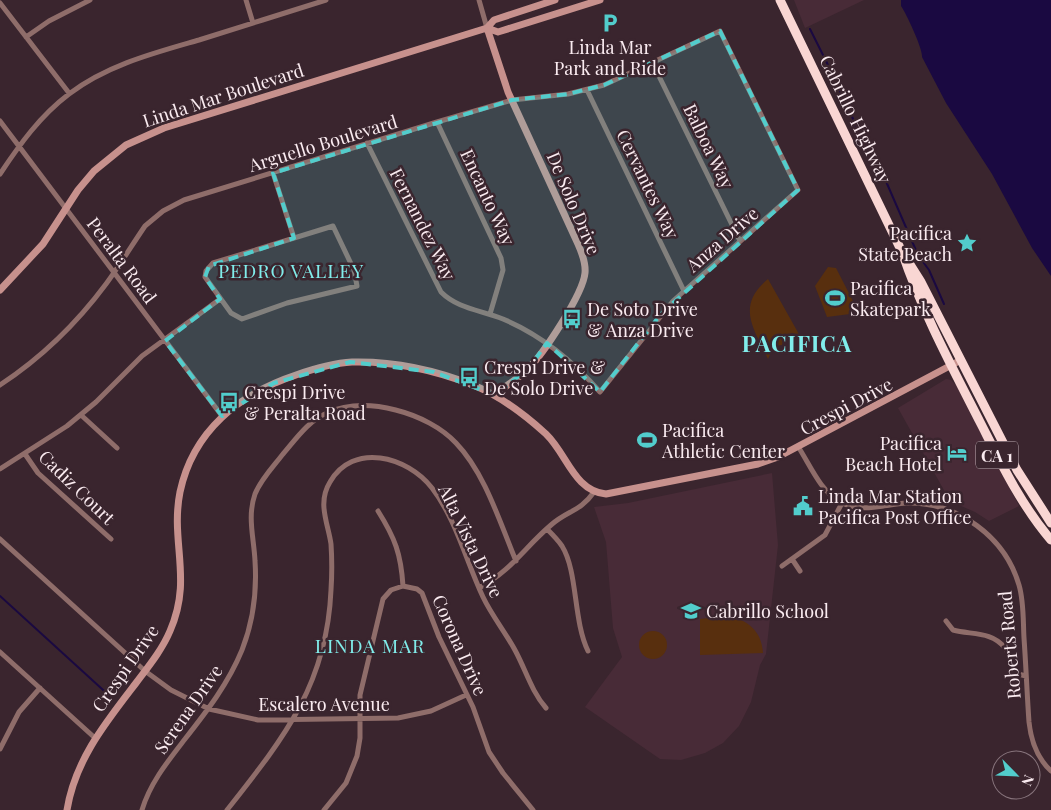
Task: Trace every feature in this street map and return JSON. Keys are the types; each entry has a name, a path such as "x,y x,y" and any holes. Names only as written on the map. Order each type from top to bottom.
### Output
{"highway":[{"name":"Cabrillo Highway","path":"780,0 902,252 921,282 1017,470 1051,523"},
{"name":"Cabrillo Highway","path":"902,252 914,287 951,366 1018,492 1051,540"}],"street":[{"path":"26,37 49,21 90,0"},
{"path":"246,0 253,23"},
{"path":"0,174 19,146 41,119 69,93 102,73 123,64 325,0"},
{"name":"De Solo Drive","path":"478,0 512,100 584,260 585,273 582,288 529,368 495,395"},
{"name":"Linda Mar Boulevard","path":"0,290 33,256 86,180 104,162 126,145 151,133 487,28 494,20 555,0"},
{"name":"Linda Mar Boulevard","path":"487,28 498,32 600,0"},
{"path":"0,3 69,93"},
{"name":"Arguello Boulevard","path":"0,385 65,332 114,274 145,226 163,210 197,196 512,100 550,97 587,90 620,79 654,64 720,31"},
{"name":"Anza Drive","path":"546,343 577,367 600,392 661,314 684,290 798,190 720,31"},
{"name":"Balboa Way","path":"654,64 740,241"},
{"name":"Cervantes Way","path":"587,90 684,290"},
{"name":"Peralta Road","path":"0,121 222,416"},
{"name":"Encanto Way","path":"437,122 501,258 503,270 490,314"},
{"name":"Fernandez Way","path":"367,144 441,292 450,301 460,306 490,314 516,325 546,343"},
{"path":"273,173 294,238"},
{"path":"332,226 354,270 357,286 288,303 242,319 232,314 220,299 205,276 209,266 332,226"},
{"path":"0,469 81,415 142,356 220,299"},
{"name":"Crespi Drive","path":"67,810 76,775 95,738 145,671 169,633 179,604 182,573 177,516 184,478 199,444 222,416 246,397 274,383 311,370 350,362 393,365 434,372 495,395 546,434 561,451 580,482 594,492 613,494 758,464 799,448 961,360"},
{"name":"Serena Drive","path":"142,810 156,779 208,709 237,662 251,621 256,576 251,522 255,495 268,473 303,431 326,413 356,406 386,409 415,416 441,430 460,447 474,467 516,561"},
{"path":"81,415 117,448"},
{"name":"Roberts Road","path":"799,448 822,487 842,503 867,509 906,503 936,506 966,518 990,537 1010,564 1019,586 1023,610 1026,676 1032,741 1041,759 1051,771"},
{"name":"Cadiz Court","path":"25,454 38,473 111,539"},
{"name":"Alta Vista Drive","path":"227,810 275,749 294,721 322,652 330,606 332,558 323,511 325,493 333,477 346,465 361,458 379,457 396,462 420,476 433,490 444,508 491,613 515,650 534,691 546,708"},
{"path":"479,588 501,576 547,529 559,519 583,506 594,492"},
{"path":"782,566 825,535 842,503"},
{"path":"324,810 341,791 354,765 359,747 360,695 369,664 380,606 386,594 403,586 401,562 396,542 378,511"},
{"path":"547,529 559,541 566,555 581,634 588,651"},
{"name":"Escalero Avenue","path":"0,539 145,671 171,690 208,709 258,720 294,721 398,718 421,714 466,695"},
{"path":"792,559 800,570"},
{"name":"Corona Drive","path":"403,586 417,589 426,598 438,637 466,695 492,757 533,810"},
{"path":"946,621 953,630 981,634 997,641 1004,646 1019,675 1026,676"},
{"path":"0,652 95,738"},
{"path":"0,749 19,712 40,688"}],"highlighted area":[{"path":"720,31 798,190 661,314 600,392 547,343 529,368 495,395 434,372 350,362 274,383 222,416 165,341 220,299 205,277 209,266 294,238 273,173 512,100 568,94 604,85"}],"shaded area":[{"path":"794,0 864,0 805,28"},
{"path":"901,0 1051,0 1051,276 1032,248 992,174 946,103 922,57 917,39 901,6"},
{"name":"Pacifica Skatepark","path":"828,267 836,268 855,305 856,310 850,314 827,317 815,286"},
{"path":"768,279 800,336 792,333 784,337 782,345 774,346 768,359 753,327 750,308 752,298"},
{"name":"Pacifica Beach Hotel","path":"946,379 951,380 956,385 1019,506 989,521 975,512 945,499 945,492 898,408"},
{"name":"Cabrillo School","path":"772,473 778,545 766,654 760,665 751,702 739,726 723,743 705,753 681,760 660,759 585,707 622,657 613,628 606,542 594,507 628,503"},
{"path":"727,616 741,620 752,627 760,638 763,653 700,655 700,619"},
{"path":"653,631 663,635 667,645 663,655 653,659 643,655 639,645 643,635"}],"waterway":[{"path":"810,29 831,71"},
{"path":"840,91 869,153"},
{"path":"885,179 918,255 929,270 944,304"},
{"path":"0,596 113,699"}],"place":[{"name":"Linda Mar Park and Ride","path":"610,23"},
{"name":"Pacifica State Beach","path":"967,243"},
{"name":"Pacifica Skatepark","path":"835,298"},
{"name":"De Soto Drive & Anza Drive","path":"572,319"},
{"name":"Crespi Drive & De Solo Drive","path":"469,377"},
{"name":"Crespi Drive & Peralta Road","path":"229,402"},
{"name":"Pacifica Athletic Center","path":"647,440"},
{"name":"Pacifica Beach Hotel","path":"957,453"},
{"name":"Linda Mar Station Pacifica Post Office","path":"803,506"},
{"name":"Cabrillo School","path":"691,611"}],"district":[{"name":"PEDRO VALLEY","path":"291,270"},
{"name":"PACIFICA","path":"797,343"},
{"name":"LINDA MAR","path":"370,645"}]}
